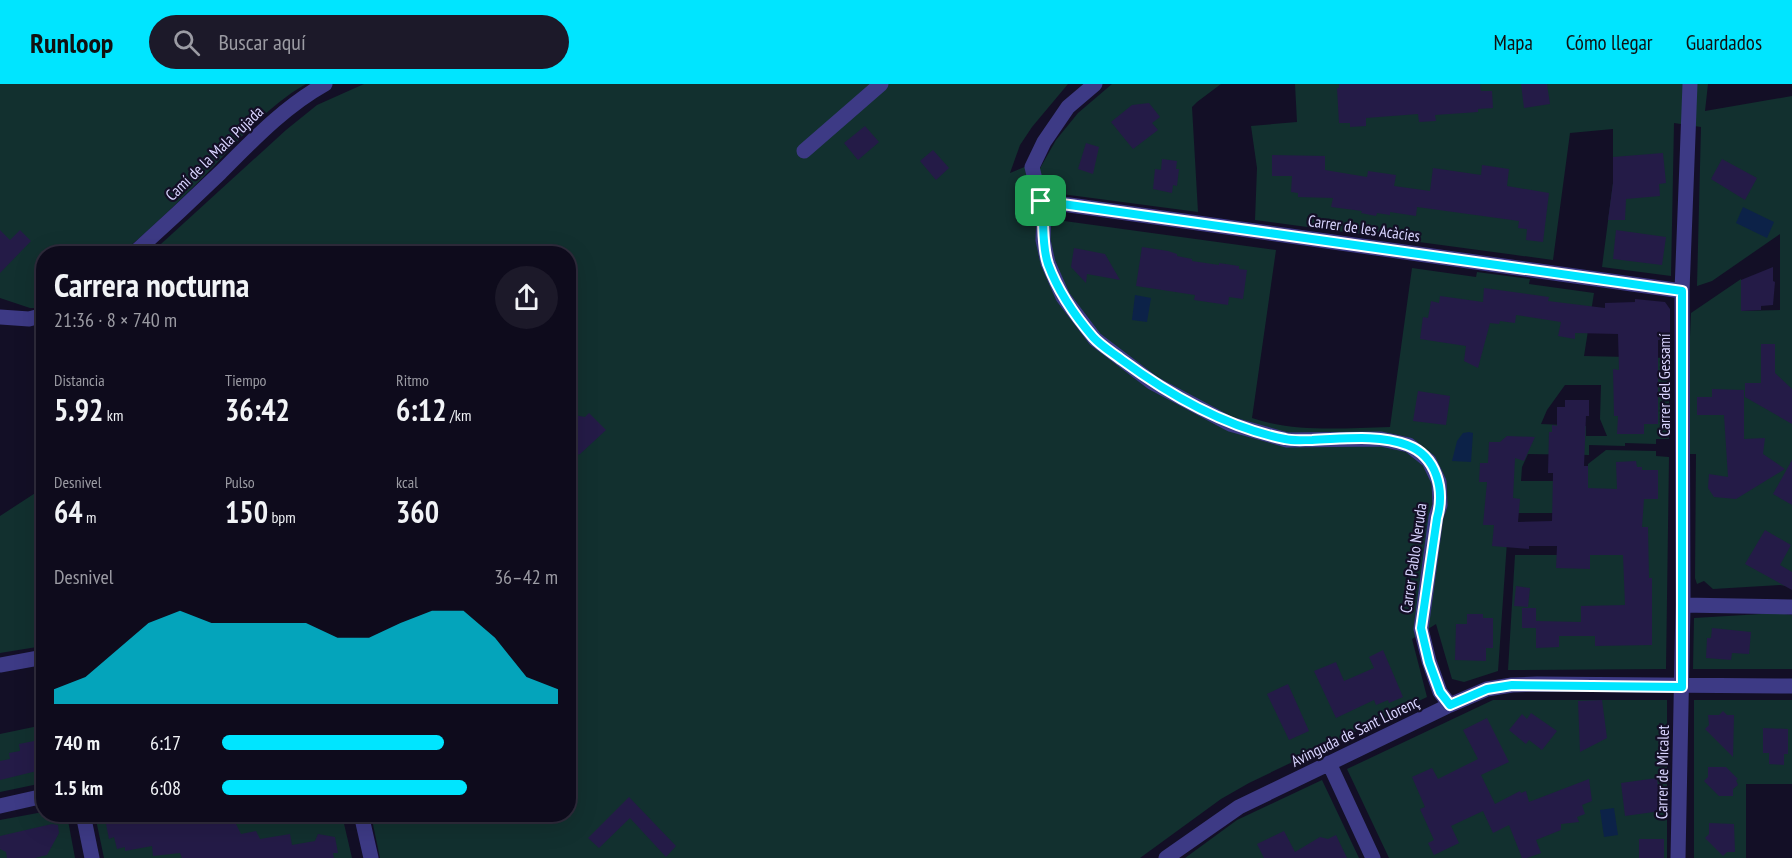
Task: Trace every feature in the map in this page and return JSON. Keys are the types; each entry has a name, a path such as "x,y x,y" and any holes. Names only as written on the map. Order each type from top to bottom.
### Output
{"street":[{"name":"Camí de la Mala Pujada","path":"142,246 268,125 305,95 324,84"},
{"path":"804,151 881,84"},
{"name":"Carrer Pablo Neruda","path":"1095,84 1068,107 1044,142 1032,166 1044,216 1043,240 1046,255 1063,297 1095,339 1153,383 1230,424 1287,440 1381,439 1409,446 1429,461 1440,482 1440,505 1421,628 1429,662 1440,692 1450,705"},
{"name":"Carrer del Gessamí","path":"1682,687 1682,291 1690,84"},
{"name":"Carrer de les Acàcies","path":"1041,201 1682,291"},
{"path":"0,317 29,319 36,317"},
{"path":"1683,605 1792,607"},
{"path":"0,665 36,658"},
{"name":"Avinguda de Sant Llorenç","path":"1166,858 1239,807 1487,689 1512,685 1792,686"},
{"name":"Carrer de Micalet","path":"1678,858 1682,687"},
{"path":"1329,763 1373,858"},
{"path":"0,806 36,798"},
{"path":"85,822 92,858"},
{"path":"363,822 371,858"}],"green space":[{"path":"0,84 306,84 280,102 245,133 180,200 130,246 36,246 36,308 0,298"},
{"path":"364,84 1068,84 1020,145 1010,173 1027,166 1033,204 1039,222 1050,225 1057,220 1276,250 1252,418 1303,428 1390,427 1412,268 1476,277 1477,272 1530,279 1529,284 1594,293 1584,356 1670,358 1669,410 1658,411 1669,412 1669,439 1656,439 1656,444 1589,445 1589,455 1528,454 1522,467 1521,481 1588,481 1588,464 1606,450 1656,451 1656,456 1669,457 1666,669 1508,670 1515,555 1590,555 1590,513 1509,513 1498,671 1464,682 1452,679 1436,624 1412,639 1427,697 1249,783 1221,799 1140,858 380,858 372,822 576,822 576,246 159,246 286,130 317,105","holes":["1565,385 1601,385 1600,419 1607,436 1586,436 1586,426 1541,424 1547,410"]},
{"path":"1112,84 1221,84 1192,107 1198,212 1054,193 1043,184 1039,170 1056,140 1078,113"},
{"path":"1295,84 1708,84 1705,111 1792,96 1792,587 1780,585 1713,589 1704,581 1697,584 1695,578 1696,454 1685,454 1691,313 1741,279 1742,311 1780,310 1780,234 1712,281 1697,286 1701,127 1674,123 1671,276 1602,267 1613,183 1613,129 1570,133 1553,260 1255,220 1257,168 1251,126 1297,122"},
{"path":"36,493 36,647 0,653 0,516"},
{"path":"1778,613 1792,615 1792,669 1693,669 1694,618"},
{"path":"1493,700 1667,700 1667,858 1389,858 1347,769"},
{"path":"1694,700 1792,700 1792,784 1746,784 1746,858 1694,858"},
{"path":"36,726 36,784 0,792 0,734"},
{"path":"1322,780 1359,858 1185,858 1237,820"},
{"path":"36,813 36,822 68,822 75,858 0,858 0,820"},
{"path":"96,822 344,822 352,858 104,858"}],"water":[{"path":"1743,207 1774,222 1767,238 1736,223"},
{"path":"1135,295 1151,298 1147,322 1132,320"},
{"path":"1463,433 1473,433 1471,462 1452,461 1457,441"},
{"path":"1614,808 1618,835 1604,837 1600,810"}],"building":[{"path":"1339,84 1480,84 1481,91 1492,91 1493,108 1478,109 1478,112 1435,115 1436,121 1419,122 1418,114 1366,118 1366,126 1350,127 1350,123 1339,123 1337,88"},
{"path":"1521,84 1547,84 1550,104 1524,108"},
{"path":"1149,103 1160,117 1152,123 1158,130 1133,149 1111,122 1132,105"},
{"path":"865,126 879,142 858,160 844,143"},
{"path":"1086,143 1099,147 1093,174 1078,169"},
{"path":"933,150 949,168 936,180 920,161"},
{"path":"1663,153 1666,183 1659,184 1660,196 1626,199 1625,220 1608,220 1613,183 1613,157"},
{"path":"1272,155 1325,156 1325,170 1367,177 1368,171 1396,175 1394,186 1430,191 1433,168 1481,175 1482,165 1509,169 1507,186 1549,193 1543,242 1526,240 1527,229 1518,228 1519,221 1417,207 1416,216 1390,212 1390,215 1377,213 1376,216 1361,213 1362,211 1331,207 1333,198 1298,197 1298,193 1291,192 1292,176 1272,176"},
{"path":"1162,159 1177,161 1176,169 1179,169 1177,186 1173,185 1172,193 1153,189 1155,169 1161,170"},
{"path":"1722,159 1757,178 1745,200 1711,179"},
{"path":"0,230 10,240 20,230 31,241 0,273"},
{"path":"1616,230 1666,237 1662,265 1613,259"},
{"path":"1142,247 1168,251 1177,256 1192,259 1192,261 1239,266 1239,269 1247,270 1243,299 1229,297 1228,305 1194,300 1195,295 1136,286"},
{"path":"1074,248 1105,254 1120,280 1087,274 1086,283 1071,267"},
{"path":"1773,267 1773,281 1775,282 1773,305 1761,306 1761,310 1741,311 1741,280"},
{"path":"1484,288 1549,297 1548,301 1605,308 1605,303 1635,302 1635,299 1665,302 1670,309 1670,340 1658,340 1658,424 1644,424 1644,434 1617,434 1618,416 1614,416 1613,369 1619,370 1618,334 1575,333 1575,339 1558,336 1561,322 1516,315 1515,323 1500,321 1499,324 1490,323 1478,368 1464,361 1466,346 1420,339 1423,317 1428,318 1431,301 1439,303 1440,296 1483,302"},
{"path":"1761,344 1775,344 1775,373 1792,389 1792,424 1745,397 1745,383 1761,383"},
{"path":"1712,389 1744,390 1744,439 1765,438 1763,454 1785,469 1736,499 1714,497 1708,488 1709,474 1728,477 1724,415 1697,415 1697,397 1712,397"},
{"path":"1418,391 1450,396 1446,425 1413,421"},
{"path":"1565,400 1589,400 1584,466 1588,466 1588,488 1617,489 1616,462 1636,461 1637,467 1642,467 1642,470 1658,470 1658,499 1644,499 1642,527 1648,527 1649,578 1652,578 1652,645 1595,646 1595,636 1559,636 1559,647 1536,648 1536,621 1581,622 1581,606 1625,605 1623,555 1590,555 1590,569 1556,568 1557,546 1529,546 1529,549 1492,546 1494,525 1483,525 1487,482 1479,482 1480,463 1488,463 1489,442 1500,442 1507,436 1535,437 1524,461 1515,458 1513,498 1520,499 1518,522 1552,521 1553,473 1548,473 1549,432 1552,432 1552,425 1557,426 1557,407 1565,407"},
{"path":"589,413 606,430 576,455 576,415 585,417"},
{"path":"1792,460 1792,505 1773,494"},
{"path":"1765,530 1791,545 1780,565 1792,572 1792,590 1745,564"},
{"path":"1516,586 1530,588 1528,607 1514,606"},
{"path":"1522,608 1536,608 1536,628 1522,628"},
{"path":"1467,614 1483,614 1483,618 1493,618 1493,648 1486,648 1486,661 1455,660 1456,624 1467,624"},
{"path":"1712,628 1751,632 1749,654 1732,653 1731,660 1706,658 1707,638 1711,638"},
{"path":"1383,650 1403,697 1376,705 1374,700 1336,718 1314,671 1336,662 1344,681 1374,668 1369,657"},
{"path":"1288,684 1309,731 1289,740 1267,694"},
{"path":"1602,700 1607,738 1580,752 1578,701"},
{"path":"1723,711 1727,715 1734,715 1733,757 1705,729 1709,725 1708,715 1719,715"},
{"path":"1531,713 1557,731 1542,750 1529,740 1526,744 1509,730 1522,714 1527,719"},
{"path":"1487,718 1509,762 1481,775 1495,804 1520,791 1521,793 1526,791 1529,802 1589,779 1592,801 1582,805 1585,814 1577,817 1579,822 1561,824 1561,830 1536,840 1541,853 1527,858 1522,858 1509,825 1493,833 1483,811 1451,826 1459,843 1434,855 1428,843 1434,840 1420,809 1425,807 1412,777 1432,768 1438,779 1478,759 1463,730"},
{"path":"1763,728 1788,729 1788,754 1784,754 1784,765 1769,764 1769,753 1763,753"},
{"path":"36,741 36,771 0,780 0,761 10,759 9,753 20,751 19,744"},
{"path":"1708,767 1726,767 1738,779 1736,780 1738,785 1733,789 1733,796 1719,796 1704,781 1708,777"},
{"path":"1657,778 1661,811 1625,816 1621,783"},
{"path":"629,797 676,846 666,857 630,818 599,848 588,838"},
{"path":"106,822 235,822 241,834 256,831 260,839 290,834 292,845 315,841 318,834 335,837 338,853 333,853 334,858 182,858 180,853 153,856 152,846 125,851 125,847 117,849 114,837 109,839"},
{"path":"1709,823 1734,824 1735,852 1727,852 1723,856 1705,838 1709,834"},
{"path":"52,824 58,825 59,833 47,855 35,858 7,858 6,852 0,849 0,836"},
{"path":"1284,831 1295,852 1320,837 1328,839 1336,835 1347,858 1264,858 1257,844"},
{"path":"1639,839 1664,839 1664,858 1639,858"}],"route":[{"path":"1041,201 1682,291 1682,687 1512,685 1487,689 1450,705 1440,692 1429,662 1421,628 1440,505 1440,482 1429,461 1409,446 1381,439 1287,440 1230,424 1153,383 1095,339 1063,297 1048,263 1043,240 1044,216 1041,201"}]}
